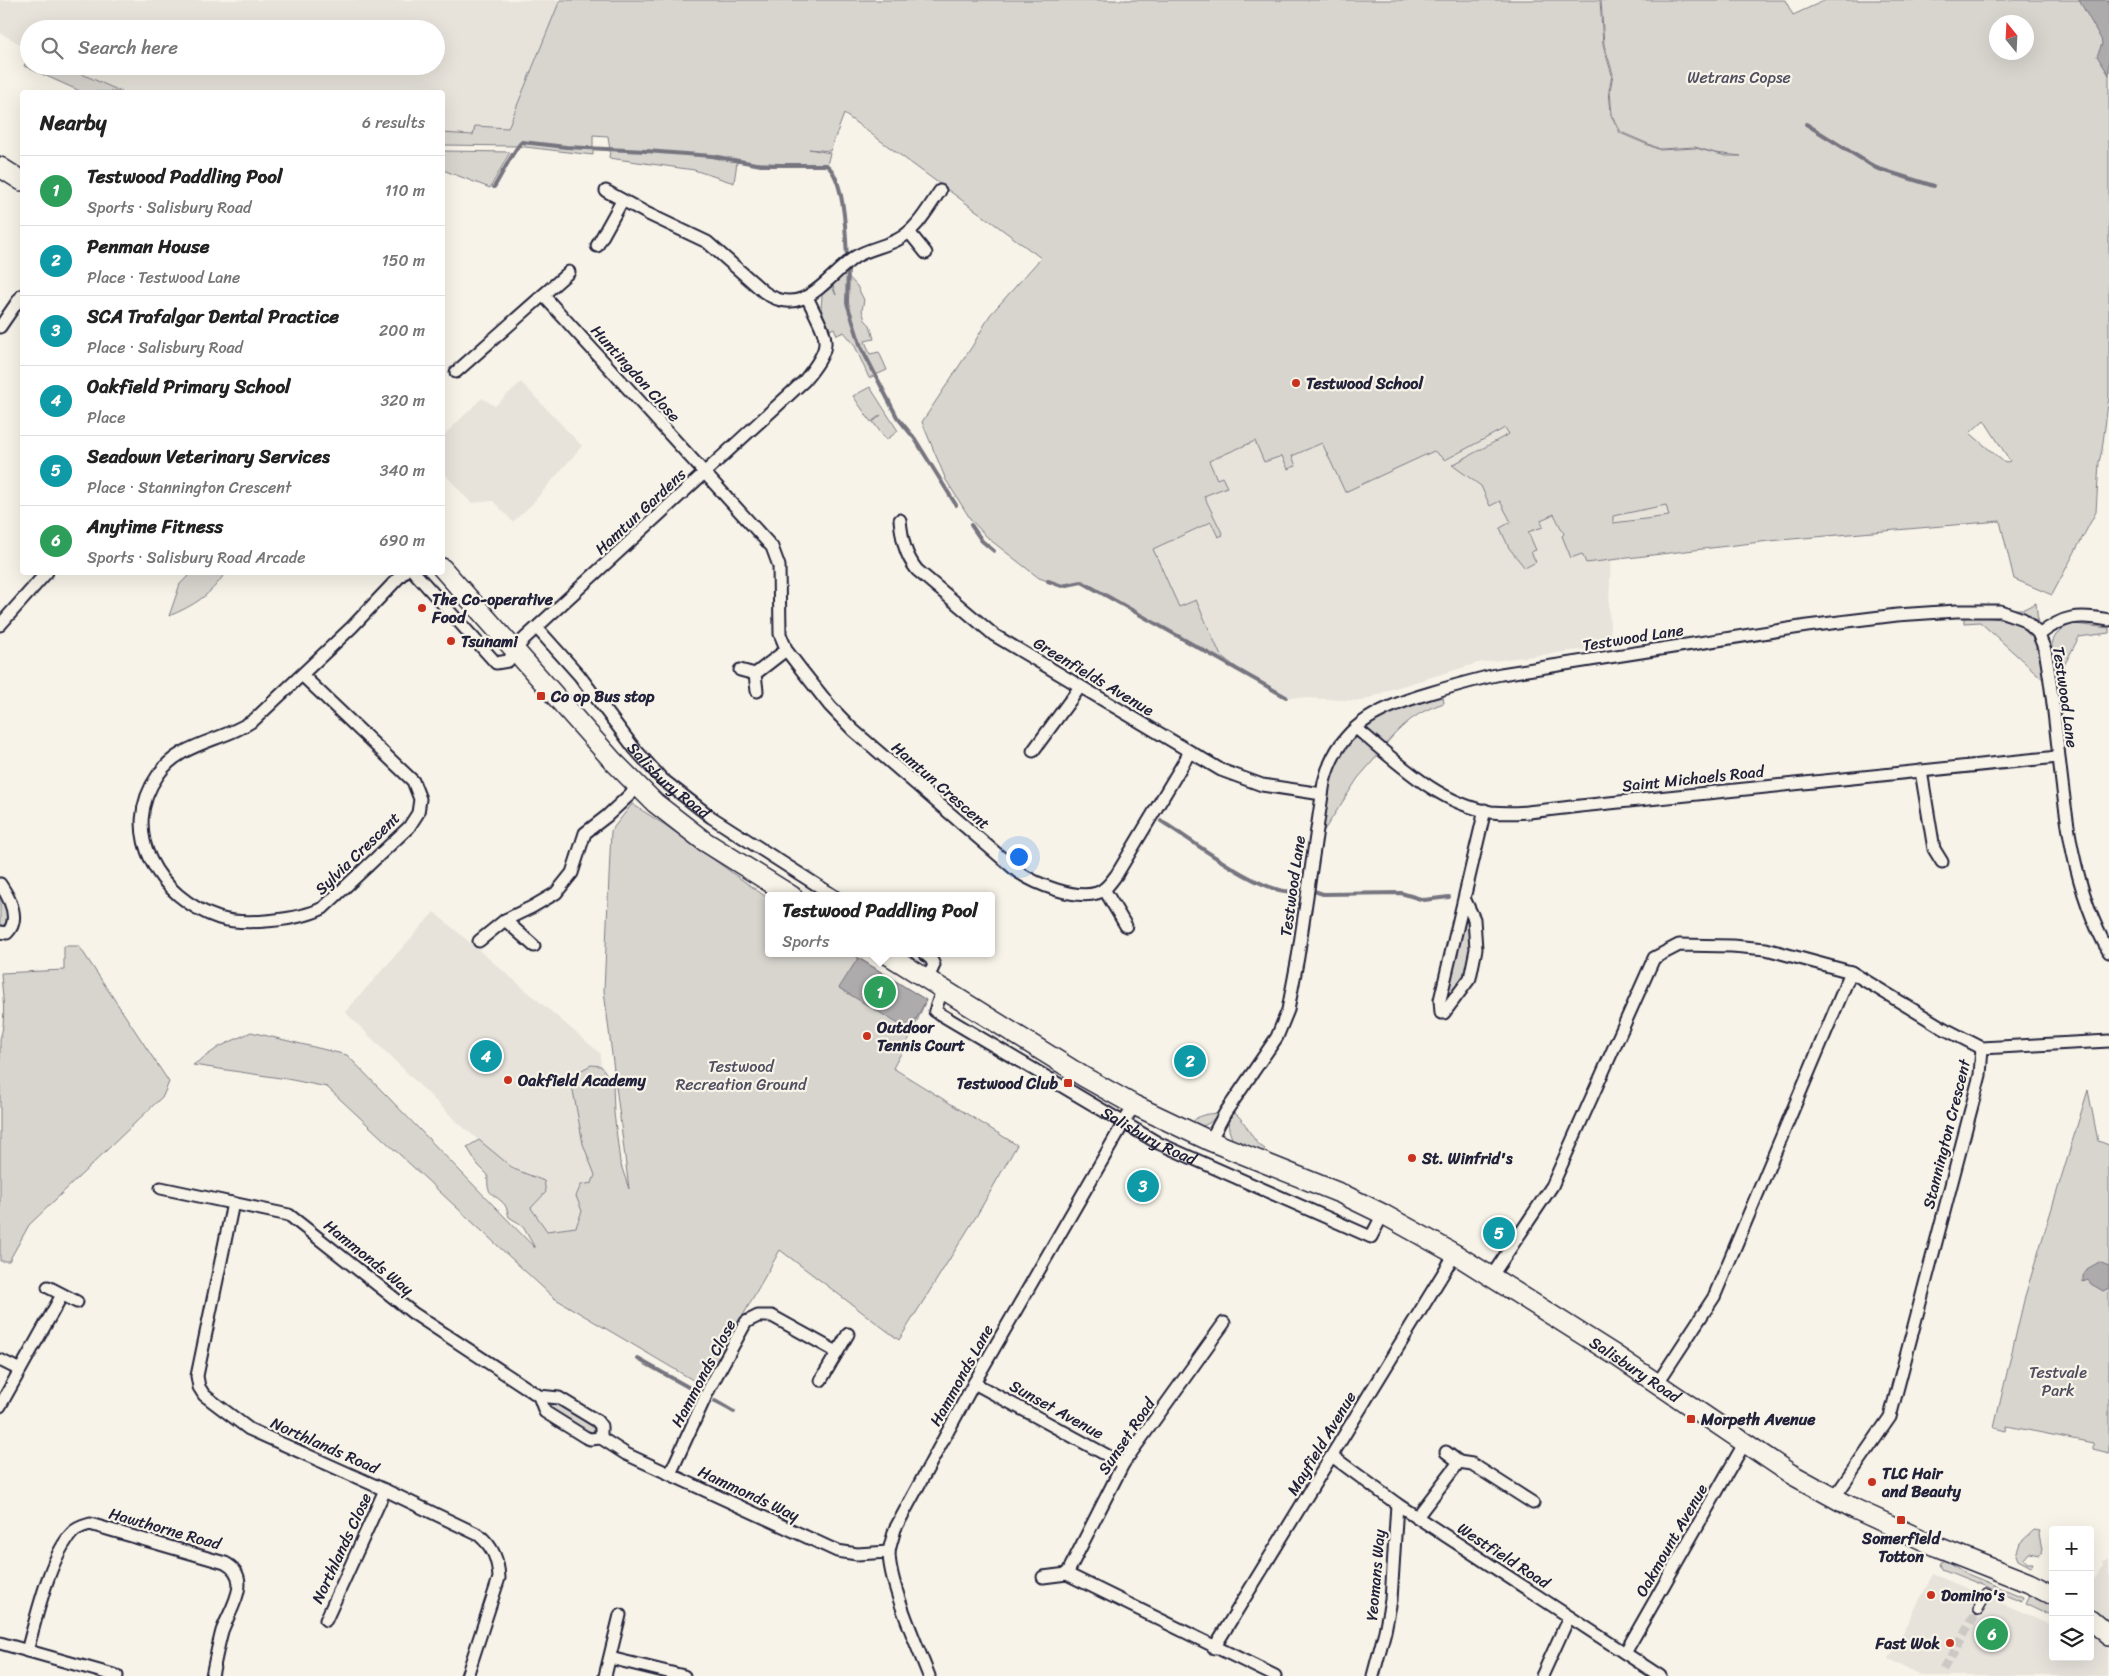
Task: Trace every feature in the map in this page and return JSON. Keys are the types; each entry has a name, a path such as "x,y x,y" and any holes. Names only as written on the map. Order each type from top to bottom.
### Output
{"main road":[{"path":"0,167 20,180"},
{"name":"Salisbury Road","path":"445,571 638,787 678,822 704,841 786,892"},
{"name":"Salisbury Road","path":"891,957 1084,1077 1134,1105 1210,1141 1342,1194 1383,1214 1455,1254 1657,1384 1744,1444 1791,1474 1834,1498 1938,1548 2029,1583 2049,1593"},
{"path":"2094,1623 2109,1636"}],"street":[{"path":"606,191 622,201 707,242 771,297 786,301 806,297 855,257 898,239 909,232 940,191"},
{"path":"598,246 622,201"},
{"path":"909,232 926,253"},
{"path":"456,372 569,272"},
{"name":"Huntingdon Close","path":"543,295 704,473"},
{"name":"Hamtun Gardens","path":"516,650 524,640 788,397 814,369 826,345 824,335 806,297"},
{"path":"0,327 20,298"},
{"name":"Hamtun Crescent","path":"704,473 775,552 780,575 779,627 781,640 786,650 830,706 853,730 1018,872 1040,884 1064,891 1089,894 1097,893 1104,889"},
{"name":"Greenfields Avenue","path":"900,520 902,537 907,554 913,565 924,577 986,630 1221,770 1250,781 1322,794"},
{"path":"2,621 44,575"},
{"name":"Sylvia Crescent","path":"302,675 413,781 420,799 418,813 405,832 323,908 307,915 247,921 221,918 206,913 167,884 156,871 146,849 141,820 144,803 152,784 168,762 189,748 233,732 246,725 352,627 401,575"},
{"path":"417,575 496,663 508,661 516,650"},
{"name":"Testwood Lane","path":"1210,1141 1225,1113 1277,1037 1288,1010 1298,957 1322,794 1326,772 1334,754 1343,741 1356,728 1377,711 1395,704 1501,674 1813,626 1918,614 1993,611 2023,619 2039,635 2046,656 2065,808 2082,891 2092,921 2109,952"},
{"path":"2039,635 2054,624 2071,617 2081,616 2109,620"},
{"name":"Salisbury Road","path":"537,628 579,675 634,748 662,779 711,817 828,892"},
{"path":"755,674 786,650"},
{"path":"740,670 755,674"},
{"path":"755,674 757,691"},
{"path":"1033,750 1080,687"},
{"name":"Saint Michaels Road","path":"1356,728 1430,786 1448,796 1485,810 1525,811 2058,757"},
{"path":"1126,926 1104,889 1117,874 1190,752"},
{"path":"1921,771 1934,850 1942,862"},
{"path":"479,941 505,920 556,893 572,873 585,833 607,816 638,787"},
{"path":"1464,898 1474,919 1476,949 1470,978 1451,1005 1444,1013 1441,1013 1440,1000 1464,898 1485,810"},
{"path":"0,884 9,897 12,906 12,928 8,932 0,932"},
{"path":"505,920 534,946"},
{"name":"Stannington Crescent","path":"1491,1277 1552,1186 1654,958 1680,945 1732,946 1766,950 1851,972 1943,1028 1982,1048 1980,1075 1890,1417 1834,1498"},
{"name":"Salisbury Road","path":"929,957 934,965 935,1011 1124,1124 1158,1143 1371,1237 1383,1214"},
{"path":"1657,1384 1714,1297 1851,972"},
{"path":"1982,1048 2109,1041"},
{"name":"Hammonds Lane","path":"929,1676 903,1608 892,1571 889,1552 895,1529 974,1383 1134,1105"},
{"name":"Hammonds Way","path":"161,1188 279,1212 298,1220 413,1313 539,1396 559,1398 597,1421 601,1426 601,1438"},
{"name":"Northlands Road","path":"233,1203 197,1376 199,1386 204,1395 249,1429 385,1490 479,1535 489,1544 495,1554 499,1578 467,1676"},
{"name":"Mayfield Avenue","path":"1214,1648 1455,1254"},
{"path":"48,1287 77,1302"},
{"path":"0,1406 62,1295"},
{"name":"Hammonds Close","path":"670,1474 709,1389 746,1322 758,1316 772,1316 837,1352"},
{"name":"Sunset Road","path":"1067,1574 1123,1464 1224,1323"},
{"path":"821,1380 848,1334"},
{"path":"0,1360 20,1370"},
{"name":"Sunset Avenue","path":"974,1383 1123,1464"},
{"name":"Hammonds Way","path":"539,1396 546,1412 590,1439 601,1438 626,1454 837,1551 857,1554 889,1552"},
{"name":"Oakmount Avenue","path":"1625,1653 1744,1444"},
{"path":"1446,1452 1460,1462 1472,1464 1533,1503"},
{"name":"Westfield Road","path":"1332,1456 1397,1504 1660,1676"},
{"path":"1417,1517 1460,1462"},
{"name":"Northlands Close","path":"326,1620 385,1490"},
{"name":"Yeomans Way","path":"1373,1676 1386,1631 1391,1600 1397,1504"},
{"name":"Hawthorne Road","path":"27,1651 48,1576 74,1530 90,1524 225,1562 237,1572 240,1581 238,1593 219,1642 212,1676"},
{"path":"1043,1577 1067,1574 1214,1648 1275,1676"},
{"path":"1978,1610 1987,1594"},
{"path":"605,1676 620,1615"},
{"path":"1542,1676 1569,1617"},
{"path":"0,1643 117,1676"},
{"path":"610,1658 684,1676"}],"shaded area":[{"path":"0,0 564,0 507,136 445,133 445,90 107,90 78,75 445,75 445,20 20,20 20,44 0,33"},
{"path":"2079,0 2109,0 2109,75 2097,56 2102,44 2101,39"},
{"name":"Testwood School","path":"1152,144 1769,541 1611,559 1609,608 1611,646 1478,663 1392,689 1362,701 1286,697 1082,582 1062,586 1039,578 985,536 971,520 946,480 922,422"},
{"path":"521,382 582,446 532,504 513,522 493,501 471,503 445,474 445,434 482,398 495,406"},
{"name":"Oakfield Academy","path":"434,912 601,1054 597,1169 576,1227 547,1231 531,1208 546,1192 544,1181 514,1170 457,1122 345,1012"},
{"path":"858,958 926,1000 910,1031 839,988"},
{"path":"2099,1262 2109,1266 2109,1288 2103,1291 2088,1280 2083,1282 2083,1276 2087,1269"},
{"path":"2109,1559 2109,1676 1922,1676 1889,1659 1933,1574 2049,1623 2049,1661 2094,1661 2094,1580 2104,1564 2103,1561"}],"green space":[{"name":"Wetrans Copse","path":"560,0 1600,0 1603,45 1612,75 1609,90 1611,115 1620,133 1660,150 1695,148 1726,156 1741,156 1715,153 1695,147 1660,149 1621,132 1612,115 1610,91 1613,74 1604,44 1601,0 1785,0 1793,15 1826,0 2109,0 2109,396 2099,462 2096,512 2052,595 2014,579 2000,521 1769,541 1586,563 1582,554 1571,558 1562,536 1564,534 1554,514 1541,520 1543,527 1528,532 1536,550 1531,552 1536,562 1525,568 1509,548 1500,528 1511,522 1500,501 1490,506 1481,486 1452,465 1509,434 1505,428 1445,460 1434,451 1345,492 1322,443 1292,456 1296,466 1288,469 1282,456 1264,462 1255,441 1209,461 1217,479 1222,477 1227,487 1204,496 1223,535 1218,537 1211,522 1153,549 1179,607 1196,600 1221,656 1248,676 1082,582 1062,586 1039,578 989,539 971,520 946,480 922,422 973,345 990,315 1041,258 844,114 830,151 809,149 830,153 827,165 737,162 734,183 694,170 609,158 608,136 593,135 593,155 517,146 445,145 445,133 473,135 475,126 508,128","holes":["1984,420 2010,461 2005,463 1970,433","1666,505 1669,516 1613,523 1613,516"]},
{"path":"44,75 84,75 118,90 78,90"},
{"path":"445,151 510,152 490,188 445,171"},
{"path":"845,273 857,286 864,300 862,310 865,320 870,325 874,339 865,341 870,354 879,352 887,370 869,378 854,344 844,332 837,335 834,328 830,330 821,309 822,295 832,287 836,295 833,285"},
{"path":"870,387 898,431 886,440 873,422 881,415 871,422 853,396"},
{"path":"189,575 224,575 214,588 201,599 169,616 180,584"},
{"path":"2036,603 2038,622 2012,609 2024,609"},
{"path":"1964,617 2009,621 2027,631 2035,639 2040,650 2045,681 1980,622 1964,623"},
{"path":"2074,624 2109,628 2109,633 2079,637 2059,675 2052,670 2051,654 2053,641 2059,631"},
{"path":"1443,697 1444,703 1426,710 1412,719 1398,730 1385,745 1367,730 1367,725 1394,711 1423,701"},
{"path":"1357,738 1379,754 1358,778 1321,835 1334,766 1347,744"},
{"name":"Testwood Recreation Ground","path":"632,804 665,825 765,896 765,957 857,957 926,1000 912,1033 893,1068 1017,1145 977,1215 899,1340 780,1250 703,1386 554,1298 327,1087 193,1065 219,1047 251,1032 347,1055 535,1248 522,1225 509,1217 505,1205 492,1194 488,1188 488,1175 478,1165 467,1147 479,1140 514,1169 544,1181 546,1192 531,1208 547,1231 576,1227 582,1211 576,1196 581,1185 592,1183 595,1175 583,1144 572,1085 580,1071 591,1065 601,1066 613,1083 614,1113 620,1162 629,1189 604,991 611,831"},
{"path":"0,892 7,904 6,928 0,924"},
{"path":"1469,917 1473,939 1468,973 1449,1001 1445,998 1464,918"},
{"path":"64,946 79,946 169,1082 163,1096 29,1225 9,1261 0,1261 0,1039 4,1015 1,973 64,970"},
{"name":"Testvale Park","path":"2088,1090 2098,1141 2109,1145 2109,1453 2093,1449 2093,1443 2007,1426 2006,1431 1994,1428 2025,1296"},
{"path":"1233,1112 1242,1120 1256,1141 1265,1149 1262,1153 1234,1142 1229,1127 1229,1119"},
{"path":"1219,1113 1207,1124 1200,1126 1191,1125 1199,1117"},
{"path":"554,1403 593,1426 594,1431 588,1433 553,1411 551,1407"},
{"path":"2034,1530 2040,1531 2042,1549 2039,1555 2029,1553 2024,1559 2027,1563 2033,1563 2031,1567 2018,1560 2016,1555 2020,1543"},
{"path":"1944,1559 1965,1573 2023,1597 2022,1601 1942,1569 1940,1564"},
{"path":"2031,1593 2049,1603 2049,1614 2026,1603"}],"waterway":[{"path":"1806,124 1876,168 1934,186"},
{"path":"494,187 512,155 522,142 566,147 712,156 761,165 826,165 832,172 841,195 847,260"},
{"path":"848,267 847,303 861,347 897,417 915,439 956,505"},
{"path":"971,525 982,541 994,551"},
{"path":"1048,581 1062,586 1082,582 1286,697"},
{"path":"1161,821 1246,876 1264,885 1281,890 1294,891"},
{"path":"1314,891 1323,894 1401,893 1424,900 1449,897"},
{"path":"638,1359 697,1392"},
{"path":"715,1401 734,1412"}],"tunnel":[{"path":"1944,1670 1978,1609"}],"place":[{"name":"Testwood School","path":"1296,383"},
{"name":"The Co-operative Food","path":"422,608"},
{"name":"Tsunami","path":"451,641"},
{"name":"Co op Bus stop","path":"541,696"},
{"name":"Testwood Paddling Pool","path":"880,992"},
{"name":"Outdoor Tennis Court","path":"867,1036"},
{"name":"Oakfield Primary School","path":"486,1056"},
{"name":"Penman House","path":"1190,1061"},
{"name":"Oakfield Academy","path":"508,1080"},
{"name":"Testwood Club","path":"1068,1083"},
{"name":"St. Winfrid's","path":"1412,1158"},
{"name":"SCA Trafalgar Dental Practice","path":"1143,1186"},
{"name":"Seadown Veterinary Services","path":"1499,1233"},
{"name":"Morpeth Avenue","path":"1691,1419"},
{"name":"TLC Hair and Beauty","path":"1872,1482"},
{"name":"Somerfield Totton","path":"1901,1520"},
{"name":"Domino's","path":"1931,1595"},
{"name":"Anytime Fitness","path":"1992,1634"},
{"name":"Fast Wok","path":"1950,1643"}]}
